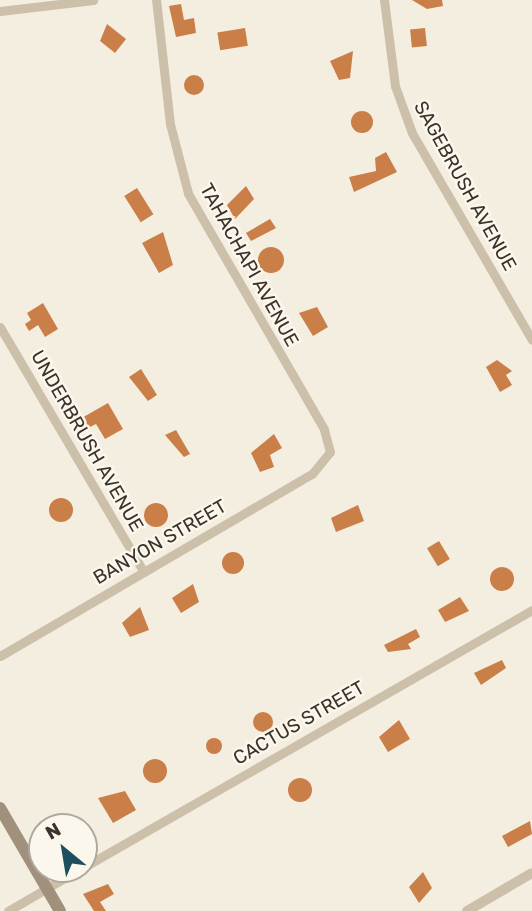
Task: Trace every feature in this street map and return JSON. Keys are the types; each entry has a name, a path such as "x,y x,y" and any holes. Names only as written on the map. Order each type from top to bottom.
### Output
{"main road":[{"path":"0,808 60,911"}],"street":[{"path":"0,11 93,0"},
{"name":"TAHACHAPI AVENUE","path":"156,0 170,124 188,193 324,429 330,453"},
{"name":"SAGEBRUSH AVENUE","path":"384,0 395,86 412,133 532,340"},
{"name":"UNDERBRUSH AVENUE","path":"0,327 144,572"},
{"name":"BANYON STREET","path":"0,656 312,474 330,453"},
{"name":"CACTUS STREET","path":"98,859 532,610"},
{"path":"467,911 532,873"},
{"name":"CACTUS STREET","path":"8,911 55,883"}],"building":[{"path":"412,0 442,0 443,6 427,9"},
{"path":"181,4 184,20 194,18 196,33 176,37 169,6"},
{"path":"107,24 126,39 115,53 100,41"},
{"path":"245,28 248,46 220,50 217,32"},
{"path":"425,28 427,46 412,47 410,30"},
{"path":"353,51 350,78 339,80 330,61"},
{"path":"194,75 201,78 204,85 201,92 194,95 187,92 184,85 187,78"},
{"path":"362,111 370,114 373,122 370,130 362,133 354,130 351,122 354,114"},
{"path":"386,152 397,172 354,192 349,177 376,171 375,158"},
{"path":"246,186 254,199 235,219 227,205"},
{"path":"137,188 153,214 141,222 124,196"},
{"path":"270,219 276,228 251,241 246,233"},
{"path":"163,232 173,265 159,273 142,243"},
{"path":"271,247 280,251 284,260 280,269 271,273 262,269 258,260 262,251"},
{"path":"43,303 58,329 45,337 38,325 29,331 25,324 31,320 27,313"},
{"path":"317,307 328,327 313,336 299,313"},
{"path":"497,360 512,371 506,375 512,385 500,392 486,367"},
{"path":"141,369 157,395 148,401 129,377"},
{"path":"108,403 123,429 105,439 96,424 86,429 80,419"},
{"path":"176,430 190,454 184,457 165,435"},
{"path":"274,434 282,448 270,455 274,467 260,472 251,453"},
{"path":"61,498 72,505 73,510 66,521 61,522 50,515 49,510 56,499"},
{"path":"156,503 165,506 168,515 165,524 156,527 147,524 144,515 147,506"},
{"path":"358,505 364,521 336,532 331,518"},
{"path":"439,541 450,559 438,566 427,548"},
{"path":"229,552 237,552 244,559 244,567 237,574 229,574 222,567 222,559"},
{"path":"502,567 513,574 514,579 507,590 502,591 491,584 490,579 497,568"},
{"path":"193,584 199,602 181,613 172,598"},
{"path":"460,597 469,611 445,622 438,610"},
{"path":"140,607 149,630 130,637 122,623"},
{"path":"416,629 420,637 408,644 411,649 388,652 384,645"},
{"path":"502,660 506,668 481,685 474,673"},
{"path":"263,712 270,715 273,722 270,729 263,732 256,729 253,722 256,715"},
{"path":"399,720 410,739 388,752 379,737"},
{"path":"214,738 220,740 220,752 214,754 208,752 206,746 208,740"},
{"path":"155,759 164,762 167,771 164,780 155,783 146,780 143,771 146,762"},
{"path":"300,778 309,781 312,790 309,799 300,802 291,799 288,790 291,781"},
{"path":"125,791 136,810 113,823 98,798"},
{"path":"530,821 532,834 508,847 502,836"},
{"path":"423,872 432,888 419,903 409,887"},
{"path":"108,884 114,894 100,902 106,911 94,911 83,894"}]}
